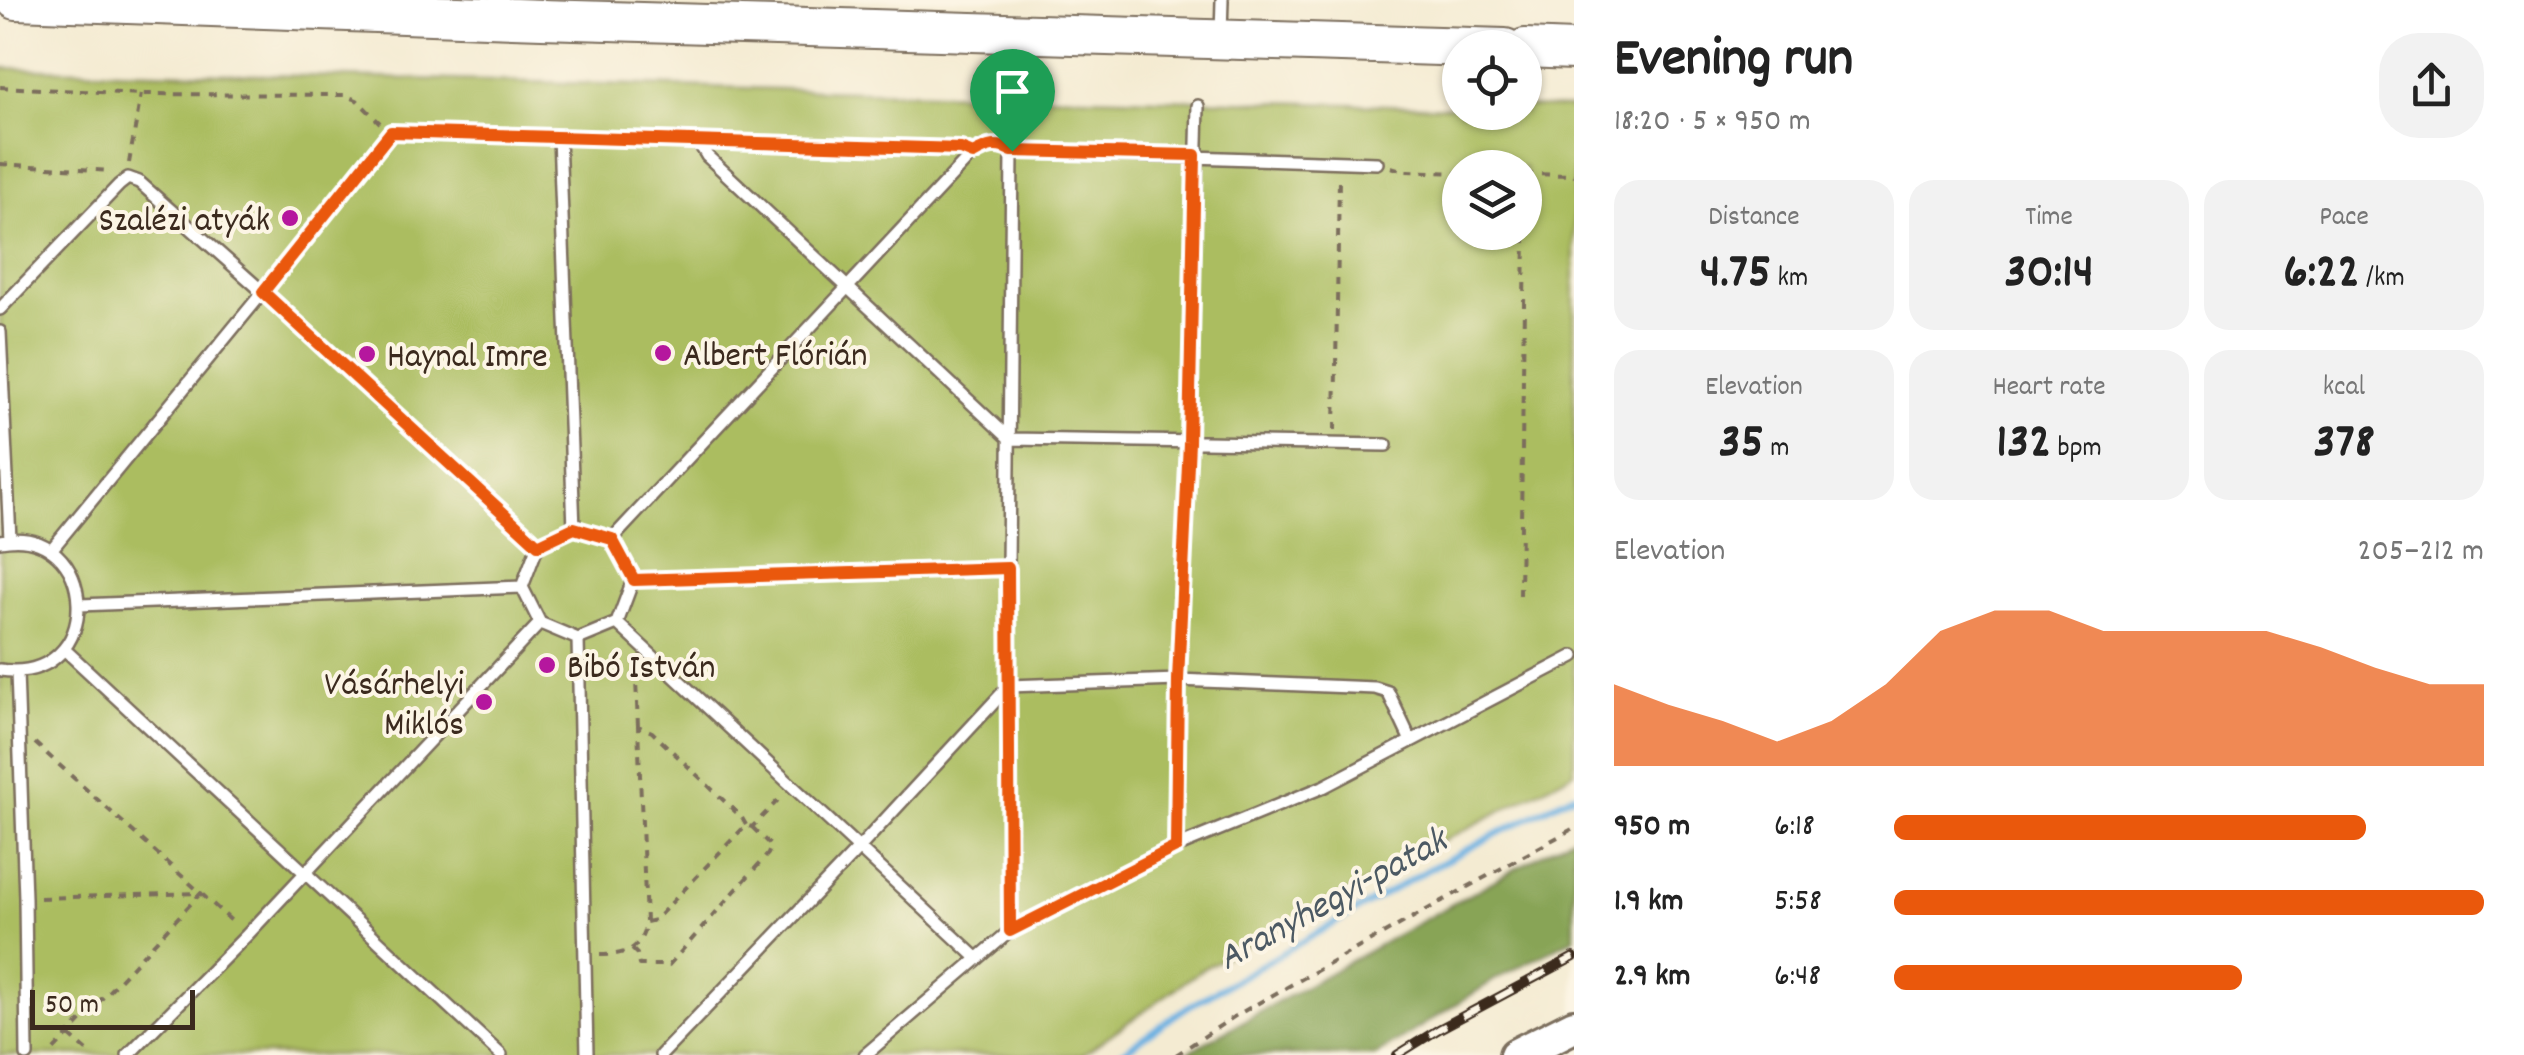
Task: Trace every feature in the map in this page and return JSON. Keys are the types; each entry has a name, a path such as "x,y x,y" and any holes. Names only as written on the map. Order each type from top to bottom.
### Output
{"main road":[{"path":"16,0 425,7 1442,46"},
{"path":"1542,49 1574,50"}],"street":[{"path":"1516,1055 1574,1026"}],"lane":[{"path":"1221,38 1222,0"},
{"path":"1176,847 1198,106"},
{"path":"50,550 391,132 961,149 973,154"},
{"path":"560,137 574,528"},
{"path":"698,141 707,156 1010,439 1386,445"},
{"path":"612,539 973,154 988,145 1012,151 1376,162"},
{"path":"1010,931 1012,151"},
{"path":"0,309 118,185 128,178 140,182 538,545"},
{"path":"0,332 5,540 29,540 50,550 72,574 80,605 76,628 64,649 41,666 17,672 0,670"},
{"path":"574,528 612,539 634,580 617,622 578,639 540,624 522,587 538,545 574,528"},
{"path":"634,580 1008,568"},
{"path":"80,605 522,587"},
{"path":"617,622 977,958"},
{"path":"128,1055 540,624"},
{"path":"578,639 587,1055"},
{"path":"64,649 501,1055"},
{"path":"866,1055 1010,931 1176,847 1323,786 1574,656"},
{"path":"17,672 26,898 27,1055"},
{"path":"660,1055 1009,686 1178,680 1375,688 1388,692 1410,741"}],"path":[{"path":"0,87 141,94 344,96 364,105 391,132"},
{"path":"0,164 118,172 128,178 141,94"},
{"path":"1334,444 1339,162"},
{"path":"1376,162 1405,171 1442,172"},
{"path":"1542,174 1574,175"},
{"path":"1520,595 1525,250"},
{"path":"585,956 620,955 632,949 644,934 636,680"},
{"path":"632,949 638,965 669,965 771,846 652,732 638,726"},
{"path":"19,728 247,934"},
{"path":"646,922 655,920 792,785"},
{"path":"1176,1055 1234,1016 1574,828"},
{"path":"26,898 202,894"},
{"path":"49,1055 202,894"},
{"path":"68,1034 92,1055"}],"green space":[{"path":"0,68 1442,107 1442,130 1542,130 1542,107 1574,108 1574,772 1204,968 1082,1055 0,1055"},
{"path":"1574,836 1574,938 1496,979 1376,1055 1183,1055"}],"waterway":[{"name":"Aranyhegyi-patak","path":"1118,1055 1181,1011 1429,869 1574,794"}],"railway":[{"path":"1397,1055 1574,957"}],"place":[{"name":"Szalézi atyák","path":"290,218"},
{"name":"Albert Flórián","path":"663,353"},
{"name":"Haynal Imre","path":"367,354"},
{"name":"Bibó István","path":"547,665"},
{"name":"Vásárhelyi Miklós","path":"484,702"}],"route":[{"path":"391,132 961,149 973,154 988,145 1012,151 1195,155 1176,847 1010,931 1008,568 634,580 612,539 574,528 538,545 263,292 391,132"}]}
